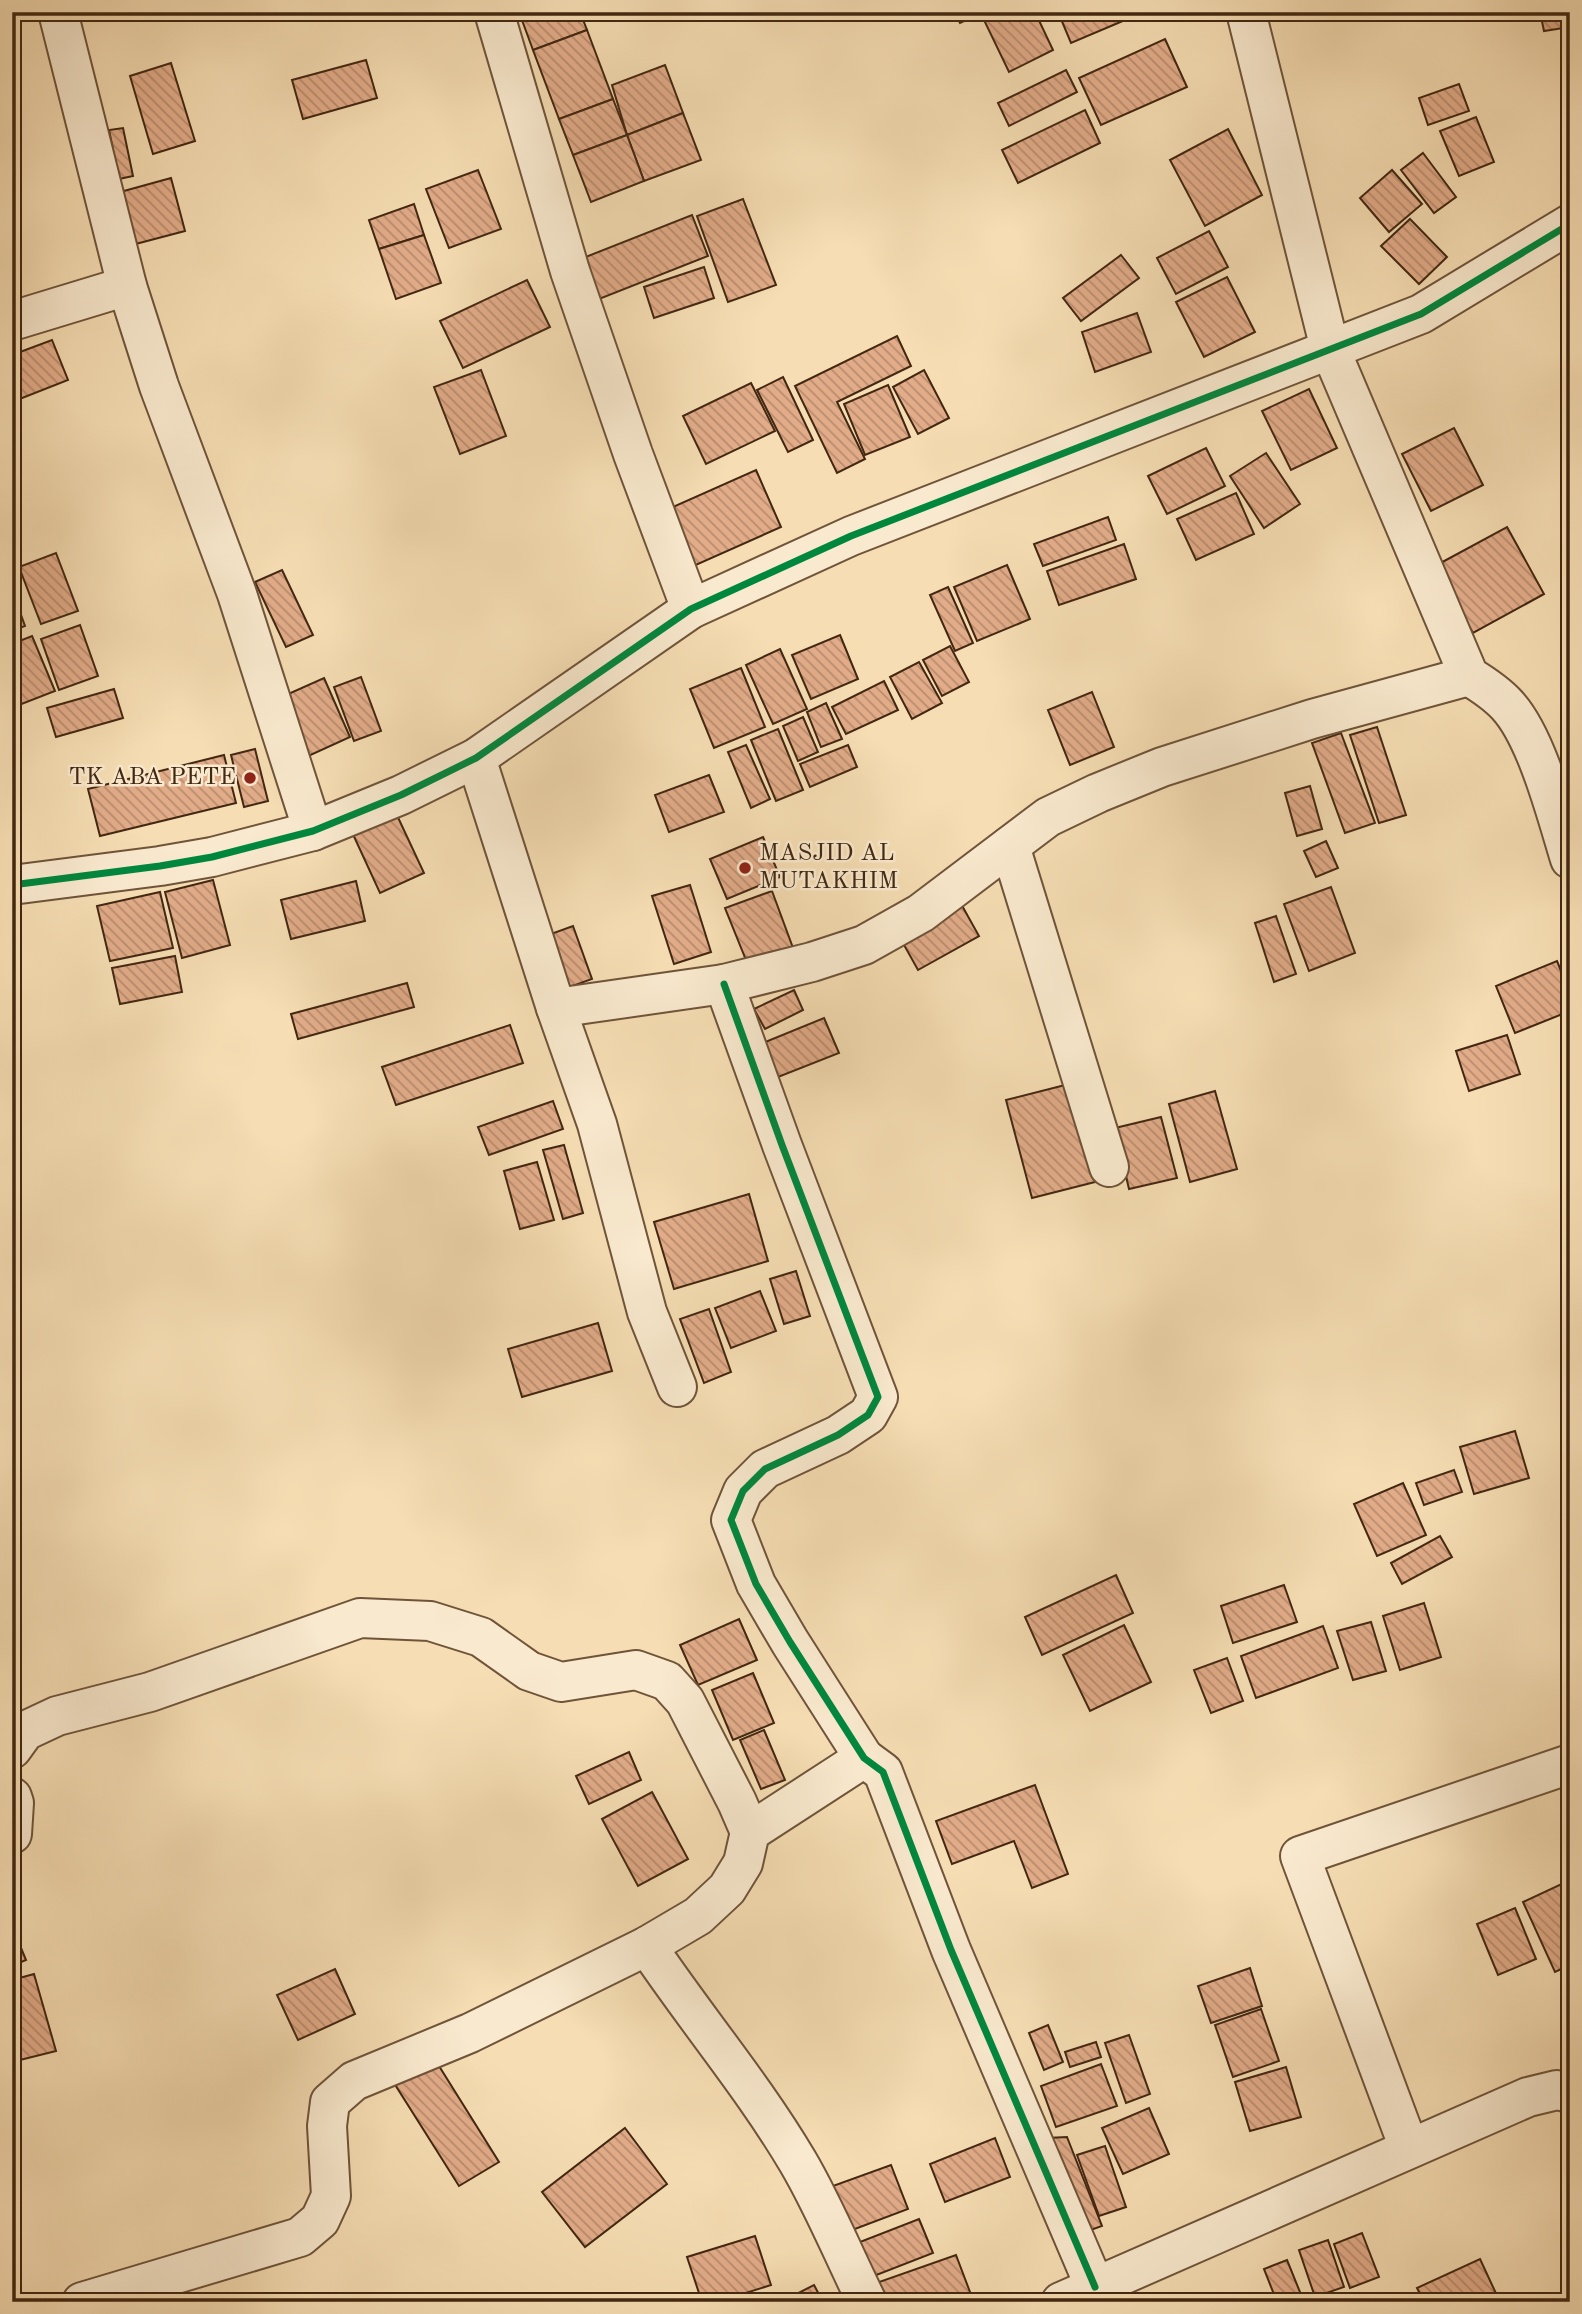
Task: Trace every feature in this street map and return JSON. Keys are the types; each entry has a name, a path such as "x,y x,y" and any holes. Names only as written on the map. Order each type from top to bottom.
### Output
{"street":[{"path":"58,12 127,286 159,386 237,594 313,831"},
{"path":"495,12 570,271 633,454 691,608"},
{"path":"1246,12 1330,349 1469,676 1507,705 1523,728 1548,789 1570,859"},
{"path":"12,885 160,866 212,856 313,831 401,795 476,758 691,608 851,536 1421,314 1570,224"},
{"path":"12,321 127,286"},
{"path":"555,1008 724,984 812,962 864,945 921,913 1048,817 1098,793 1162,767 1312,719 1469,676"},
{"path":"476,758 555,1008 597,1124 647,1312 677,1387"},
{"path":"1010,846 1109,1167"},
{"path":"724,984 878,1397 868,1415 838,1435 765,1469 743,1490 732,1520 755,1584 864,1758 883,1772 1078,2294 1528,2097 1557,2090 1570,2093"},
{"path":"12,1749 26,1731 57,1716 150,1692 360,1618 430,1621 481,1637 529,1671 561,1682 636,1670 667,1681 685,1700 750,1832 743,1863 727,1889 698,1916 647,1946 470,2033 354,2081 330,2102 327,2126 331,2196 320,2220 300,2237 82,2302"},
{"path":"750,1832 864,1758"},
{"path":"1409,2148 1300,1856 1570,1764"},
{"path":"12,1797 12,1834"},
{"path":"647,1946 678,1993 751,2088 799,2164 866,2302"}],"building":[{"path":"519,12 580,12 587,30 533,50"},
{"path":"955,12 984,12 960,23"},
{"path":"1000,12 1035,12 1053,50 1009,72 984,20"},
{"path":"1058,12 1144,12 1071,43"},
{"path":"1540,12 1570,12 1570,27 1544,31"},
{"path":"587,30 613,99 559,119 533,50"},
{"path":"1165,39 1187,87 1101,125 1079,78"},
{"path":"366,60 377,98 303,119 292,80"},
{"path":"171,63 195,141 153,154 130,76"},
{"path":"665,65 683,113 627,135 612,85"},
{"path":"1066,70 1077,92 1009,126 998,103"},
{"path":"1459,84 1469,111 1428,125 1419,98"},
{"path":"613,99 627,135 573,155 559,119"},
{"path":"1085,110 1100,143 1018,183 1002,150"},
{"path":"683,113 701,160 644,181 627,135"},
{"path":"1476,117 1494,162 1459,176 1440,131"},
{"path":"123,128 133,176 119,179 109,130"},
{"path":"1228,129 1262,195 1205,226 1170,160"},
{"path":"627,135 644,181 591,202 573,155"},
{"path":"1423,153 1456,197 1434,213 1401,170"},
{"path":"478,170 501,229 449,248 426,189"},
{"path":"1392,170 1422,204 1389,232 1360,198"},
{"path":"171,178 185,231 128,246 113,194"},
{"path":"743,199 776,285 728,302 697,216"},
{"path":"414,204 424,235 379,249 369,220"},
{"path":"692,215 708,256 589,303 573,262"},
{"path":"1410,219 1447,257 1419,284 1381,246"},
{"path":"1209,231 1228,267 1176,294 1157,258"},
{"path":"424,235 441,283 396,299 379,249"},
{"path":"1121,255 1139,278 1081,321 1063,298"},
{"path":"704,267 714,298 654,318 644,287"},
{"path":"1227,277 1255,332 1204,357 1176,302"},
{"path":"527,280 550,327 463,368 440,321"},
{"path":"1137,313 1151,352 1095,372 1082,332"},
{"path":"897,336 911,366 837,402 865,459 837,473 795,386"},
{"path":"52,340 68,380 12,402 12,355"},
{"path":"481,370 506,436 460,454 434,387"},
{"path":"924,370 949,418 918,434 893,387"},
{"path":"783,377 813,440 788,452 757,390"},
{"path":"751,383 775,431 706,464 683,416"},
{"path":"888,385 910,437 865,455 844,404"},
{"path":"1309,389 1337,448 1291,470 1262,411"},
{"path":"1454,428 1483,485 1431,511 1402,454"},
{"path":"1206,448 1225,486 1167,514 1148,476"},
{"path":"1266,453 1300,504 1264,528 1230,476"},
{"path":"756,470 781,527 689,568 664,511"},
{"path":"1236,493 1254,534 1196,560 1177,519"},
{"path":"1108,517 1116,540 1043,566 1034,544"},
{"path":"1507,527 1544,594 1473,633 1435,566"},
{"path":"1124,544 1136,579 1059,605 1047,571"},
{"path":"56,553 78,611 41,624 19,567"},
{"path":"1007,565 1030,619 977,641 954,587"},
{"path":"282,570 313,635 286,647 255,582"},
{"path":"948,587 973,643 955,651 930,595"},
{"path":"12,590 25,626 12,631"},
{"path":"80,625 98,676 59,690 41,639"},
{"path":"840,635 858,679 811,699 792,655"},
{"path":"32,636 55,691 19,705 12,690 12,644"},
{"path":"950,646 969,682 942,696 923,660"},
{"path":"780,649 807,709 773,724 746,665"},
{"path":"919,662 942,703 912,719 890,677"},
{"path":"741,668 765,727 714,748 690,689"},
{"path":"361,677 381,731 354,741 334,687"},
{"path":"324,678 350,737 304,758 277,699"},
{"path":"884,681 898,710 846,734 832,707"},
{"path":"114,689 123,718 56,737 47,708"},
{"path":"1092,692 1114,747 1070,765 1048,710"},
{"path":"826,703 842,739 821,747 807,712"},
{"path":"803,717 818,752 798,761 783,726"},
{"path":"1377,727 1406,815 1379,823 1350,735"},
{"path":"778,729 803,790 776,801 751,740"},
{"path":"12,733 18,750 12,752"},
{"path":"1341,733 1375,823 1345,833 1312,743"},
{"path":"746,745 770,799 751,808 728,752"},
{"path":"848,745 857,767 810,787 800,764"},
{"name":"TK ABA PETE","path":"255,749 268,801 244,807 231,755"},
{"path":"224,755 236,803 100,836 88,789"},
{"path":"709,775 724,812 669,832 655,795"},
{"path":"1310,786 1322,829 1297,836 1285,793"},
{"path":"395,811 424,873 380,893 351,830"},
{"name":"MASJID AL MUTAKHIM","path":"763,837 780,877 727,899 710,859"},
{"path":"1326,841 1338,868 1316,877 1304,851"},
{"path":"213,880 230,945 182,958 165,892"},
{"path":"356,881 365,921 291,939 281,900"},
{"path":"690,885 711,952 674,964 652,896"},
{"path":"1331,887 1355,953 1309,971 1284,904"},
{"path":"772,891 793,948 748,965 725,908"},
{"path":"160,892 173,948 110,961 97,906"},
{"path":"960,902 979,936 918,970 899,936"},
{"path":"1276,916 1296,974 1274,982 1255,923"},
{"path":"573,926 592,979 556,992 537,939"},
{"path":"175,956 182,992 120,1004 112,968"},
{"path":"1557,961 1570,993 1570,1011 1515,1033 1496,986"},
{"path":"407,983 414,1007 298,1039 291,1014"},
{"path":"794,990 803,1010 765,1029 754,1009"},
{"path":"824,1018 839,1053 773,1079 758,1045"},
{"path":"510,1025 523,1063 396,1105 382,1067"},
{"path":"1507,1035 1520,1074 1469,1091 1456,1051"},
{"path":"1073,1083 1099,1181 1032,1198 1006,1100"},
{"path":"1215,1091 1237,1169 1190,1182 1169,1104"},
{"path":"553,1101 563,1129 489,1155 478,1127"},
{"path":"1161,1117 1177,1178 1129,1189 1115,1128"},
{"path":"564,1145 583,1213 563,1219 543,1150"},
{"path":"537,1162 554,1220 520,1229 504,1171"},
{"path":"749,1194 768,1261 674,1289 654,1222"},
{"path":"796,1271 810,1316 784,1324 770,1279"},
{"path":"760,1291 776,1331 731,1348 715,1308"},
{"path":"709,1309 731,1372 704,1383 680,1319"},
{"path":"598,1323 612,1371 522,1397 508,1349"},
{"path":"1515,1431 1529,1478 1474,1494 1460,1447"},
{"path":"1454,1470 1462,1492 1424,1505 1416,1483"},
{"path":"1403,1483 1426,1535 1377,1556 1354,1504"},
{"path":"1440,1536 1452,1557 1402,1584 1391,1563"},
{"path":"1116,1575 1133,1613 1042,1655 1025,1617"},
{"path":"1284,1585 1297,1622 1233,1643 1221,1606"},
{"path":"1424,1603 1441,1657 1400,1670 1383,1616"},
{"path":"739,1619 757,1660 698,1685 680,1645"},
{"path":"1371,1622 1386,1671 1353,1680 1337,1631"},
{"path":"1124,1625 1151,1682 1090,1711 1063,1655"},
{"path":"1323,1626 1338,1668 1256,1698 1241,1656"},
{"path":"1227,1658 1243,1701 1211,1713 1194,1670"},
{"path":"753,1673 774,1723 733,1740 712,1690"},
{"path":"764,1730 785,1780 761,1789 740,1740"},
{"path":"629,1752 641,1780 589,1804 576,1776"},
{"path":"1035,1785 1068,1874 1032,1888 1014,1841 952,1864 936,1821"},
{"path":"652,1792 688,1859 638,1886 602,1819"},
{"path":"1568,1881 1570,1965 1555,1972 1523,1902"},
{"path":"1515,1908 1536,1959 1498,1975 1477,1924"},
{"path":"12,1926 26,1960 12,1966"},
{"path":"1250,1968 1262,2006 1211,2023 1198,1986"},
{"path":"335,1969 355,2014 298,2040 277,1995"},
{"path":"34,1974 56,2051 12,2062 12,1980"},
{"path":"1261,2009 1279,2061 1233,2077 1215,2025"},
{"path":"1048,2025 1063,2062 1044,2070 1029,2033"},
{"path":"1129,2035 1150,2094 1126,2103 1105,2043"},
{"path":"1096,2042 1101,2057 1070,2067 1065,2052"},
{"path":"434,2058 499,2162 459,2186 394,2083"},
{"path":"1101,2064 1117,2106 1056,2127 1041,2086"},
{"path":"1286,2067 1301,2117 1250,2131 1235,2082"},
{"path":"1149,2108 1169,2154 1123,2174 1102,2128"},
{"path":"625,2128 667,2184 585,2247 542,2192"},
{"path":"1067,2137 1102,2226 1085,2232 1047,2138"},
{"path":"995,2138 1010,2177 945,2202 930,2164"},
{"path":"1105,2146 1126,2207 1099,2216 1077,2155"},
{"path":"891,2165 908,2209 847,2232 830,2187"},
{"path":"919,2219 933,2253 861,2281 847,2247"},
{"path":"1362,2233 1379,2277 1350,2288 1334,2244"},
{"path":"755,2236 771,2285 717,2302 702,2302 687,2257"},
{"path":"1328,2240 1344,2287 1315,2297 1299,2250"},
{"path":"956,2255 973,2300 886,2302 879,2282"},
{"path":"1480,2259 1500,2302 1424,2302 1417,2288"},
{"path":"1287,2260 1304,2302 1277,2302 1264,2269"},
{"path":"814,2285 823,2302 781,2302"}],"cycle path":[{"path":"12,885 212,857 313,831 401,795 476,758 691,609 851,536 1421,314 1570,224"},
{"path":"724,984 878,1397 868,1415 838,1435 765,1469 743,1491 731,1520 756,1584 790,1642 864,1758 883,1772 951,1950 1095,2287"}],"place":[{"name":"TK ABA PETE","path":"250,778"},
{"name":"MASJID AL MUTAKHIM","path":"745,868"}]}
